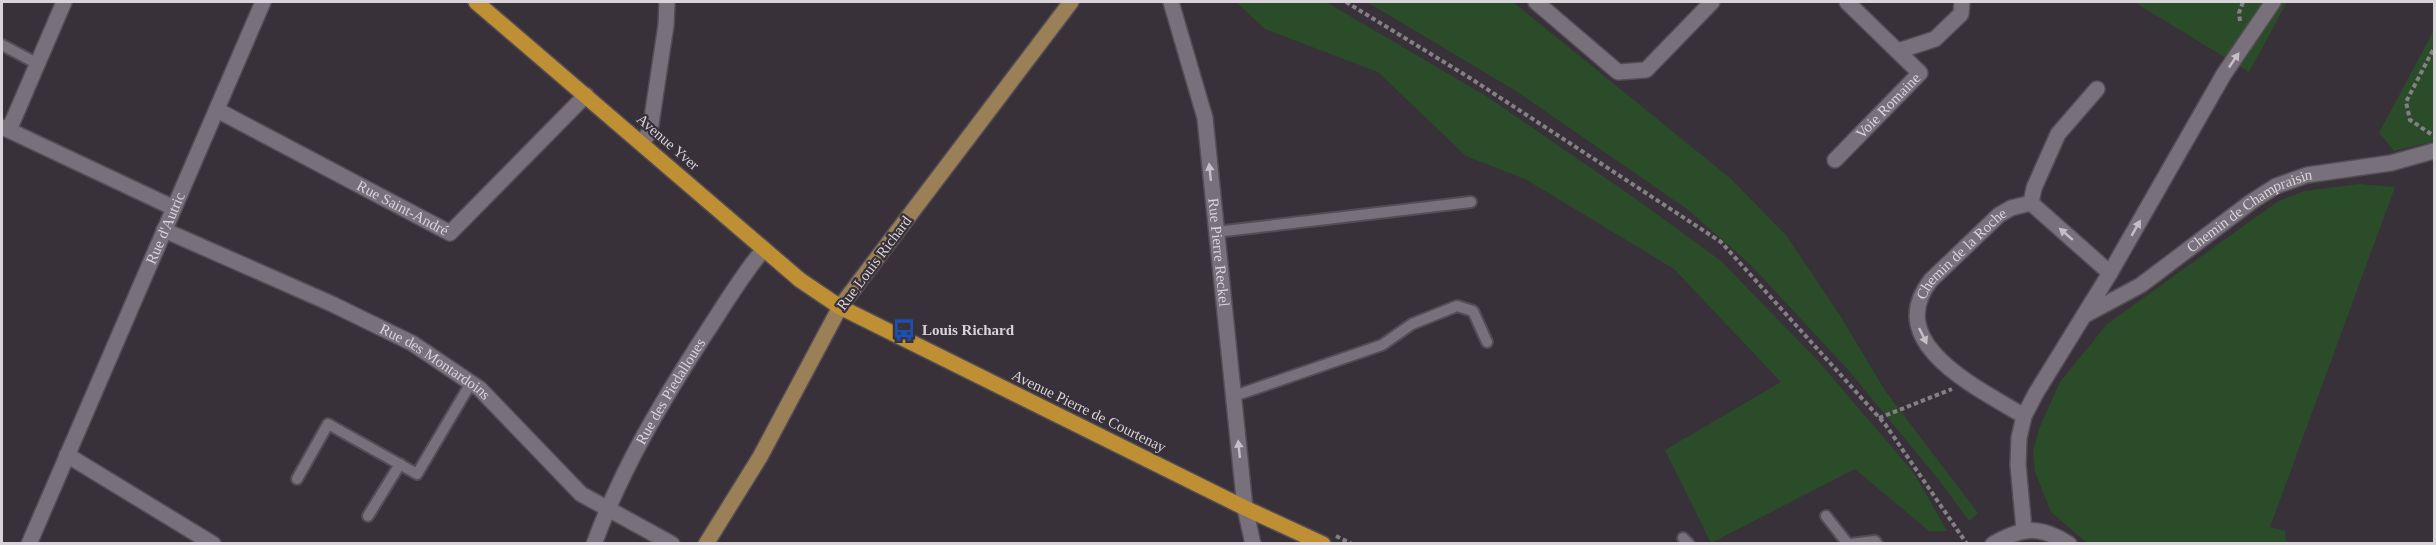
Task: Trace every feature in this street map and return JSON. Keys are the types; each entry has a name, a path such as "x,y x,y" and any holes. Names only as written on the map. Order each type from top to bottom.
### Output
{"main road":[{"name":"Avenue Yver","path":"476,2 809,287 840,307"},
{"name":"Rue Louis Richard","path":"706,543 760,457 840,307 1071,2"},
{"name":"Avenue Pierre de Courtenay","path":"840,307 1245,508 1323,543"}],"street":[{"name":"Rue d'Autric","path":"29,543 263,2"},
{"path":"642,143 650,131 666,25 667,2"},
{"name":"Rue Pierre Reckel","path":"1171,2 1205,118 1245,508 1254,543"},
{"path":"1536,2 1618,72 1646,69 1713,2"},
{"name":"Voie Romaine","path":"1835,160 1920,73 1847,2"},
{"name":"Voie Romaine","path":"1898,51 1935,39 1961,14 1962,2"},
{"path":"2024,529 2018,465 2019,438 2024,416 2110,273 2224,75 2273,2"},
{"path":"60,3 38,64 5,129 174,208"},
{"path":"2097,89 2058,134 2034,188 2031,203 2110,273"},
{"name":"Rue Saint-André","path":"216,110 450,233 586,95"},
{"name":"Chemin de Champraisin","path":"2085,315 2141,285 2251,202 2276,186 2307,175 2391,163 2434,151"},
{"name":"Chemin de la Roche","path":"2024,416 1950,370 1934,354 1922,337 1916,307 1922,292 1931,280 1999,215 2011,208 2031,203"},
{"name":"Rue des Montardoins","path":"164,230 332,304 412,343 480,389 580,494 672,543"},
{"name":"Rue des Piedalloues","path":"594,543 607,508 655,414 743,274 764,249"},
{"path":"67,455 213,543"},
{"path":"1993,543 2024,529 2043,531 2069,543"}],"lane":[{"path":"2,45 38,64"},
{"path":"1216,232 1471,201"},
{"path":"1234,396 1382,345 1412,324 1457,306 1473,311 1487,342"},
{"path":"297,478 328,424 417,474 471,383"},
{"path":"368,516 400,464"},
{"path":"1826,516 1849,543 1875,541 1877,543"}],"path":[{"path":"1346,2 1470,78 1721,242 1879,418 1967,543"},
{"path":"2434,48 2406,102 2410,120 2426,133 2434,135"},
{"path":"1879,418 1969,382"}],"green space":[{"path":"1236,2 1326,2 1486,96 1636,199 1721,261 1818,361 1914,473 1947,531 1929,531 1855,469 1711,543 1665,450 1781,382 1674,269 1527,180 1466,156 1378,72 1265,29"},
{"path":"1367,2 1513,2 1730,178 1786,235 1841,317 1886,392 1978,513 1969,521 1939,480 1850,372 1750,264 1687,209 1516,91"},
{"path":"2134,2 2287,2 2249,72"},
{"path":"2434,30 2434,141 2394,151 2379,133"},
{"path":"2359,184 2395,187 2270,527 2285,531 2286,543 2087,543 2051,512 2035,472 2033,451 2039,429 2060,382 2107,324 2277,202 2304,191"}],"place":[{"name":"Louis Richard","path":"904,330"}]}
